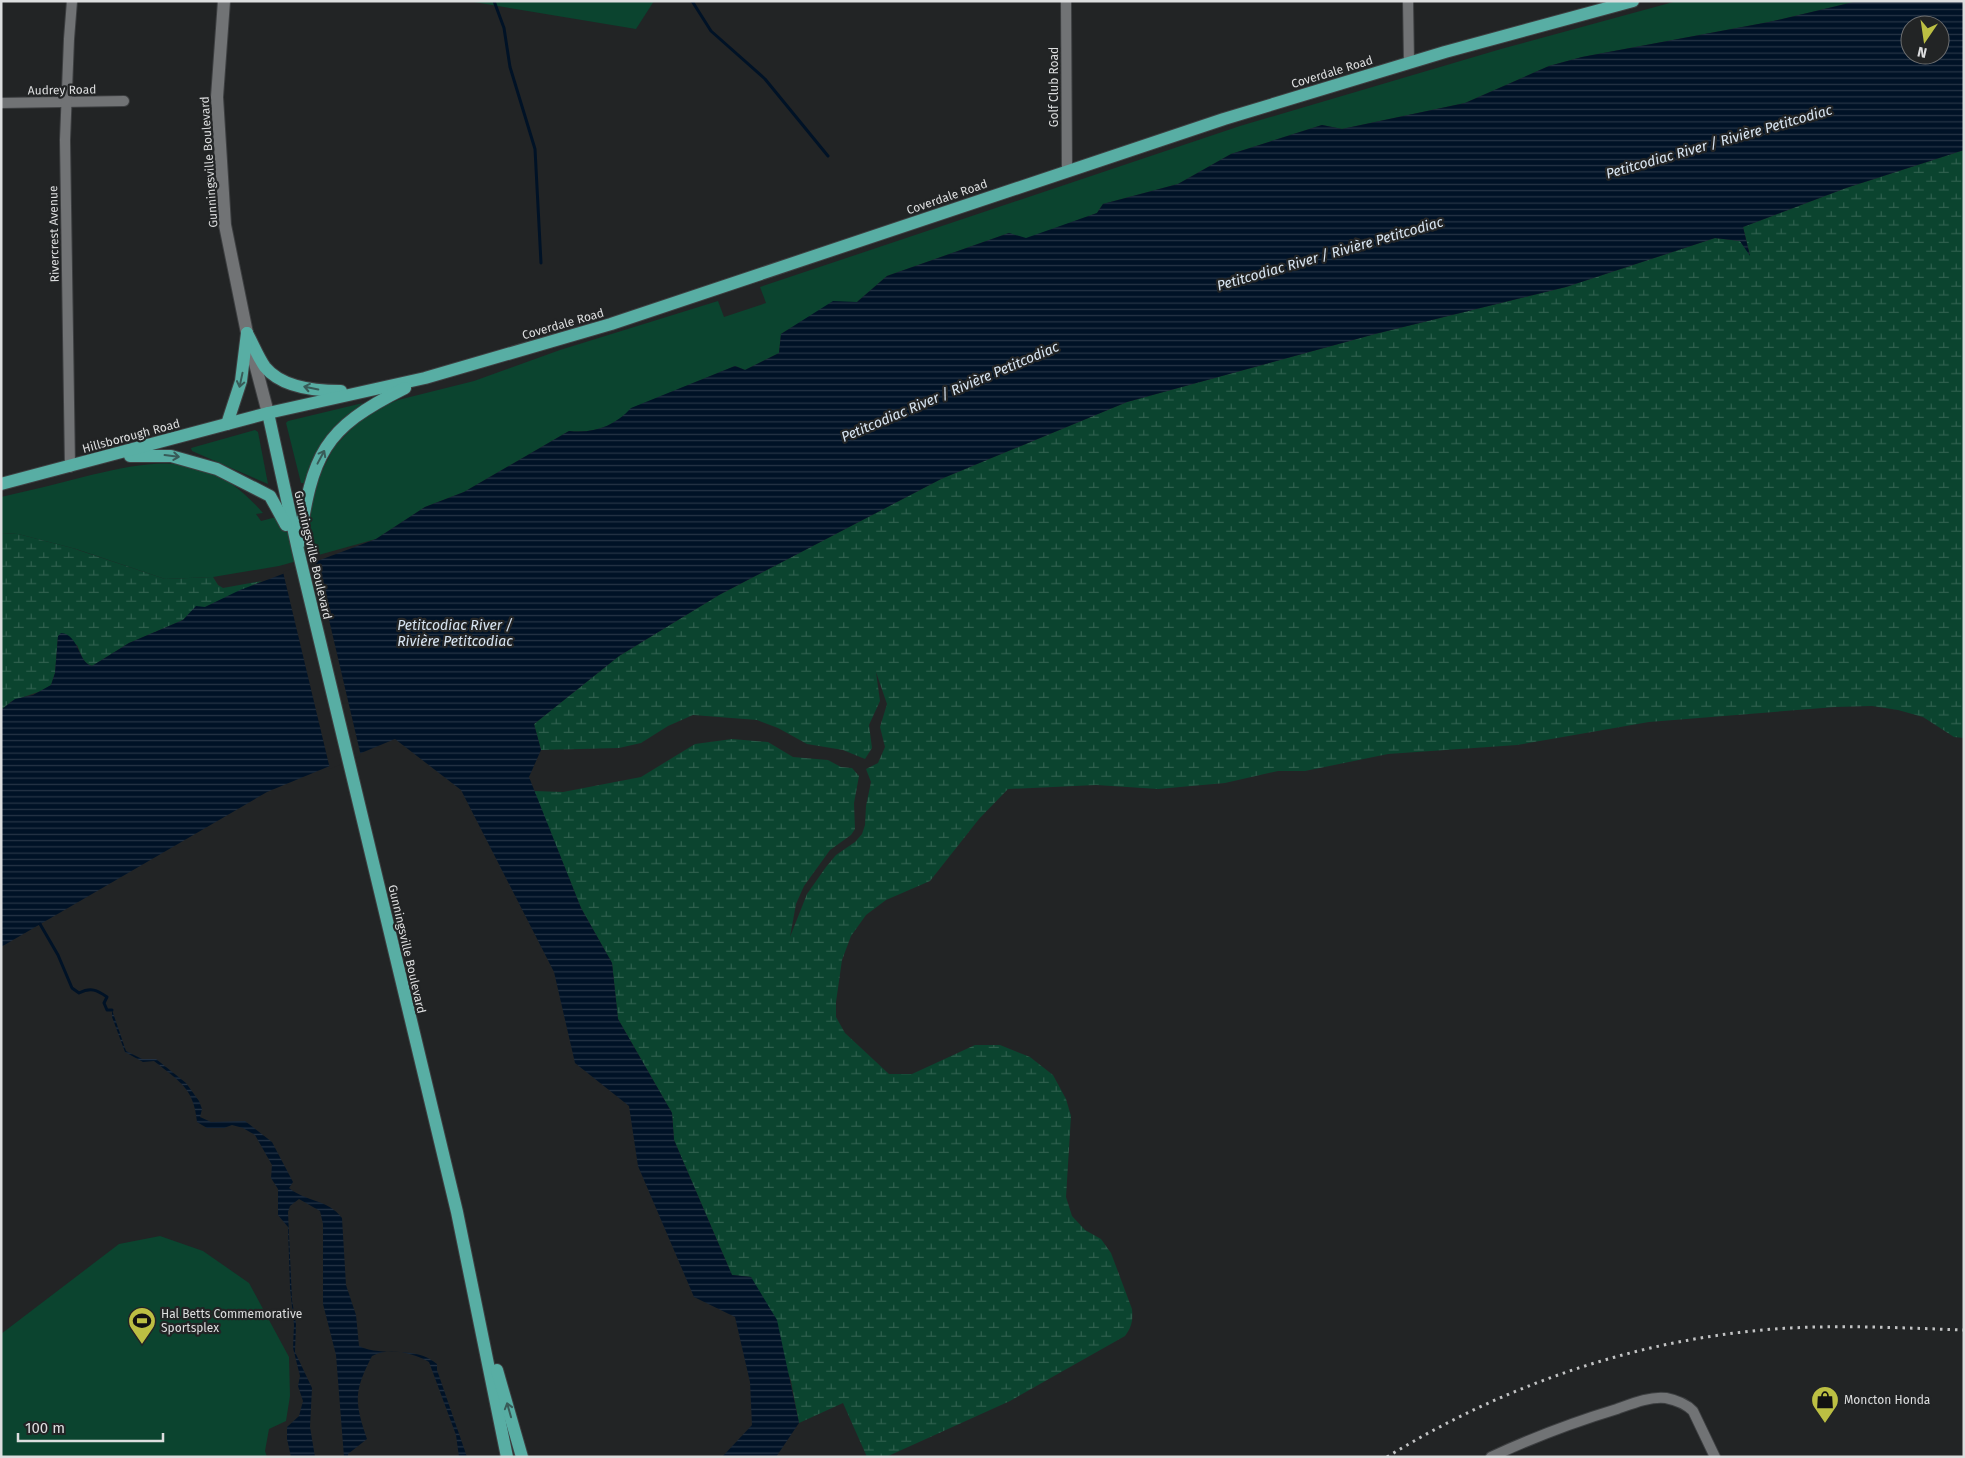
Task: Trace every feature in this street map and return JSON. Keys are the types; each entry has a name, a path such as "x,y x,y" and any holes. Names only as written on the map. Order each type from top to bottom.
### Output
{"main road":[{"name":"Gunningsville Boulevard","path":"224,1 217,97 225,224 248,333 268,413 283,508 298,550 473,1286"},
{"name":"Coverdale Road","path":"268,413 425,378 688,299 1224,119 1409,63 1633,1"},
{"path":"248,333 262,362 273,375 287,382 315,390 360,392"},
{"path":"227,424 241,381 248,333"},
{"path":"298,550 305,502 312,475 320,457 341,428 365,409 425,378"},
{"name":"Hillsborough Road","path":"1,484 268,413"},
{"path":"106,457 158,455 198,462 264,491 283,508"},
{"path":"473,1286 507,1457"},
{"path":"473,1286 522,1457"}],"street":[{"name":"Rivercrest Avenue","path":"70,466 66,140 72,1"},
{"name":"Golf Club Road","path":"1066,1 1067,172"},
{"path":"1408,1 1409,63"},
{"name":"Audrey Road","path":"1,103 124,100"},
{"path":"1491,1457 1574,1422 1629,1405 1664,1398 1678,1401 1692,1411 1715,1457"}],"green space":[{"path":"468,1 654,1 636,29"},
{"path":"1677,1 1858,1 1769,22 1582,57 1549,66 1465,103 1342,129 1322,125 1231,154 1178,184 1103,204 1097,213 1026,239 1009,233 887,276 857,302 833,302 781,334 779,353 745,370 735,366 632,408 618,420 595,430 569,431 464,492 425,507 376,539 279,566 213,577 165,579 76,549 18,534 1,533 1,497 117,469 163,463 184,465 204,470 224,479 243,493 263,513 256,514 261,521 311,508 319,477 334,447 362,418 378,408 398,400 474,381 560,350 718,301 724,317 766,303 760,287 1240,126 1501,49"},
{"path":"1964,150 1964,738 1954,737 1923,717 1898,710 1872,706 1835,707 1649,722 1517,745 1388,754 1305,771 1278,771 1225,783 1158,789 1096,785 1008,789 979,819 930,881 886,900 866,915 851,936 842,960 836,1002 836,1017 845,1033 889,1074 912,1074 975,1045 1000,1045 1030,1057 1053,1075 1066,1099 1071,1116 1066,1197 1072,1216 1085,1230 1101,1239 1111,1253 1132,1309 1131,1326 1125,1336 1010,1401 886,1457 867,1457 843,1403 799,1423 791,1381 751,1277 732,1275 674,1140 672,1113 618,1019 612,963 581,908 534,791 563,792 641,777 695,744 732,739 768,742 793,757 828,760 841,767 852,768 859,776 854,803 855,829 851,835 830,850 804,886 796,904 790,937 807,894 836,855 855,842 862,834 865,825 866,806 871,782 866,769 878,763 885,747 880,727 887,704 876,672 880,701 869,725 872,748 865,759 843,750 807,744 778,728 757,720 693,715 668,726 641,743 619,748 541,750 534,724 619,656 719,595 941,479 1127,402 1375,334 1566,287 1715,238 1740,241 1750,255 1743,227 1846,188"},
{"path":"363,403 327,438 314,458 304,483 301,483 286,423"},
{"path":"255,430 258,432 268,484 192,451 191,448"},
{"path":"1,533 18,534 72,548 165,579 213,577 218,585 223,588 262,581 205,607 196,607 183,620 129,643 92,666 84,660 77,645 58,636 55,673 51,685 41,691 12,701 1,710"},
{"name":"Hal Betts Commemorative Sportsplex","path":"160,1236 203,1251 249,1283 289,1357 290,1396 286,1421 269,1429 265,1451 267,1457 1,1457 1,1334 119,1244"}],"water":[{"name":"Petitcodiac River / Rivière Petitcodiac","path":"1858,1 1964,1 1964,150 1846,188 1743,227 1750,256 1740,241 1715,238 1566,287 1375,334 1127,402 941,479 719,595 619,656 534,724 541,750 529,777 581,908 612,963 618,1019 672,1113 674,1140 732,1275 751,1277 777,1320 799,1423 776,1457 722,1457 752,1425 750,1382 735,1317 694,1297 638,1166 629,1106 575,1063 554,972 461,790 395,739 267,792 1,947 1,710 15,699 33,695 51,685 55,673 58,636 61,633 71,638 87,664 92,666 129,643 183,620 196,606 205,607 240,590 376,539 425,507 464,492 569,431 595,430 618,420 631,408 735,366 745,370 779,353 781,334 833,301 857,302 887,276 1009,233 1026,238 1097,213 1103,204 1178,184 1231,154 1322,125 1342,129 1465,103 1549,66 1582,57 1769,22"},
{"path":"112,1010 126,1051 142,1059 156,1059 186,1083 199,1101 202,1109 200,1117 211,1122 245,1121 272,1142 293,1182 289,1188 302,1196 330,1207 342,1218 346,1285 356,1315 359,1346 390,1352 372,1356 362,1378 359,1388 358,1405 367,1439 348,1454 348,1457 344,1457 336,1355 323,1304 323,1224 320,1211 299,1199 290,1206 288,1212 292,1300 296,1324 295,1352 312,1388 310,1427 315,1457 291,1457 287,1439 287,1427 299,1416 303,1401 298,1386 300,1376 293,1348 294,1325 290,1288 288,1227 278,1215 278,1189 271,1178 272,1165 255,1135 243,1128 232,1125 224,1128 207,1128 197,1122 193,1101 178,1080 154,1061 143,1062 125,1052 112,1017"},
{"path":"398,1352 419,1354 437,1364 437,1370 467,1457 459,1457 456,1435 429,1362 416,1356"}],"pier":[{"path":"315,560 361,756 330,769 283,572"}],"waterway":[{"path":"494,1 504,28 510,67 535,149 541,263"},
{"path":"692,1 711,31 765,79 828,156"},
{"path":"40,924 58,955 72,988 79,993 90,990 100,993 107,997 104,1003 107,1010 112,1010"}],"railway":[{"path":"1387,1457 1433,1430 1481,1406 1530,1385 1581,1367 1684,1341 1737,1333 1812,1327 1964,1330"}],"place":[{"name":"Hal Betts Commemorative Sportsplex","path":"142,1345"},
{"name":"Moncton Honda","path":"1825,1424"}]}
